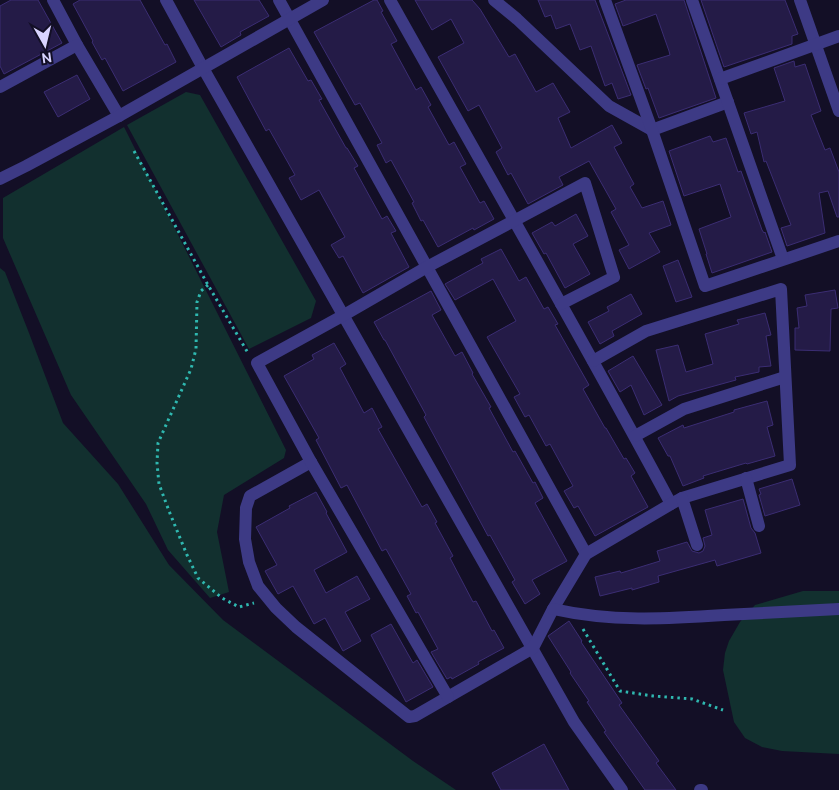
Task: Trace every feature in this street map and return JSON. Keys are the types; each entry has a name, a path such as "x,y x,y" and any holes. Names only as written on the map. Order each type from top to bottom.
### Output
{"street":[{"path":"53,0 119,116"},
{"path":"166,0 574,722 622,790"},
{"path":"279,0 586,554"},
{"path":"0,179 119,116 323,0"},
{"path":"390,0 635,436 676,501 697,545"},
{"path":"494,0 517,19 609,106 652,130 728,102"},
{"path":"511,0 517,19"},
{"path":"605,0 705,286 839,241"},
{"path":"692,0 783,259"},
{"path":"800,0 839,111"},
{"path":"720,79 839,36"},
{"path":"0,87 78,45"},
{"path":"448,697 310,462 257,363 428,267 585,183 614,277 562,304"},
{"path":"310,462 250,496 246,508 245,539 249,562 258,586 276,608 296,627 408,716 415,716 532,648 586,554 676,501 790,464 781,289 646,331 593,361"},
{"path":"635,436 684,409 785,377"},
{"path":"746,478 759,526"},
{"path":"553,609 574,614 604,617 658,619 839,609"}],"path":[{"path":"134,151 246,352 257,363"},
{"path":"208,285 201,291 197,302 196,349 191,369 158,443 157,463 160,484 183,546 198,578 222,598 239,607 269,600"},
{"path":"574,614 620,691 692,699 724,710"}],"green space":[{"path":"186,92 200,95 316,301 311,318 249,349 127,125"},
{"path":"124,127 286,450 284,458 224,495 217,532 229,592 210,598 168,550 146,504 71,395 3,238 3,198"},
{"path":"0,268 5,272 63,423 118,484 169,565 223,620 413,761 456,790 0,790"},
{"path":"803,591 839,591 839,754 782,751 762,747 745,738 734,722 723,670 729,641 740,622 755,605"}],"building":[{"path":"11,0 38,0 62,43 4,74 0,66 0,6"},
{"path":"80,0 140,0 176,62 123,91 105,58 102,60 73,4"},
{"path":"194,0 259,0 269,16 240,32 241,35 221,47"},
{"path":"377,0 383,11 381,12 397,41 391,44 416,90 421,87 431,105 428,107 449,145 454,142 466,164 460,167 480,203 484,201 494,219 438,247 423,220 421,221 412,203 414,202 391,160 386,163 377,145 382,143 360,103 355,105 314,32"},
{"path":"415,0 472,0 480,9 509,57 515,54 536,92 553,83 570,112 558,118 571,148 612,125 622,143 614,147 634,184 630,187 642,208 663,201 671,225 649,233 660,252 629,269 619,250 629,245 611,212 616,209 589,161 559,177 563,185 528,204 511,173 508,175 496,152 502,148 479,105 468,111 438,57 464,43 451,19 432,30"},
{"path":"538,0 595,0 631,95 618,99 612,83 605,86 591,46 580,50 570,24 556,29 551,15 545,17"},
{"path":"626,0 684,0 716,98 659,118 637,65 670,55 669,51 656,14 623,26 615,4"},
{"path":"701,0 785,0 798,34 792,36 792,44 724,67"},
{"path":"289,48 308,81 311,80 322,99 319,100 358,166 354,168 382,219 387,216 396,231 391,233 409,267 363,293 343,256 339,258 331,245 345,237 319,190 301,200 289,178 295,175 269,129 266,131 237,77"},
{"path":"794,61 795,67 805,64 821,111 811,115 825,150 830,148 839,172 839,217 837,217 828,191 819,193 825,233 787,246 781,228 791,225 766,161 764,162 757,132 751,134 744,113 785,101 774,68"},
{"path":"77,75 90,99 58,117 44,92"},
{"path":"710,136 713,142 726,138 738,172 741,171 772,252 712,273 699,229 731,217 720,184 684,196 669,151"},
{"path":"576,214 588,236 573,244 590,274 565,288 546,253 544,254 532,233 552,222 555,226"},
{"path":"501,249 519,281 526,277 544,309 548,307 558,324 555,325 589,385 583,389 624,459 626,458 635,473 631,476 648,507 595,536 578,506 574,508 564,491 573,486 550,444 546,446 529,415 525,417 514,397 520,394 487,337 516,321 493,279 455,300 445,284 483,263 481,259"},
{"path":"678,260 692,297 676,302 663,266"},
{"path":"835,290 838,308 831,309 830,351 795,350 795,328 799,328 797,308 807,306 805,295"},
{"path":"431,291 441,310 432,315 455,356 462,352 513,452 515,451 533,483 535,482 543,498 535,503 567,561 532,580 540,594 525,604 512,582 515,580 490,535 488,536 424,417 426,415 374,322"},
{"path":"631,294 642,314 612,331 614,336 600,344 588,322 609,311 607,307"},
{"path":"765,313 771,335 766,336 771,366 759,367 759,372 735,377 736,380 678,396 669,401 656,350 678,345 686,372 713,364 705,334 739,324 737,320"},
{"path":"334,343 346,364 340,368 364,413 372,408 382,427 378,429 422,507 427,504 437,522 435,523 453,556 450,558 473,602 476,601 492,631 494,630 504,648 452,679 451,677 447,679 431,652 438,649 407,596 411,594 386,549 382,551 347,485 341,488 316,440 319,438 284,376 314,359 312,355"},
{"path":"633,356 662,405 644,415 631,385 620,392 608,371"},
{"path":"767,401 773,425 767,427 775,456 703,476 704,478 683,486 670,456 668,456 658,438 683,425 684,428 734,412 734,410"},
{"path":"792,479 800,505 765,516 759,489"},
{"path":"316,492 347,552 314,570 326,593 357,576 370,599 345,612 361,641 343,651 325,618 314,624 293,586 278,594 265,571 277,565 256,527 290,508 289,506"},
{"path":"743,499 751,528 755,533 761,553 717,566 715,560 658,576 659,582 632,590 632,588 600,596 595,577 620,571 621,573 660,561 657,551 687,542 692,551 699,553 703,551 705,546 703,538 712,535 705,510"},
{"path":"569,621 622,703 619,705 659,761 656,763 676,790 645,790 604,732 606,731 587,702 589,701 548,636"},
{"path":"391,624 413,663 417,660 433,687 406,702 371,635"},
{"path":"544,744 569,790 501,790 492,773"}]}
